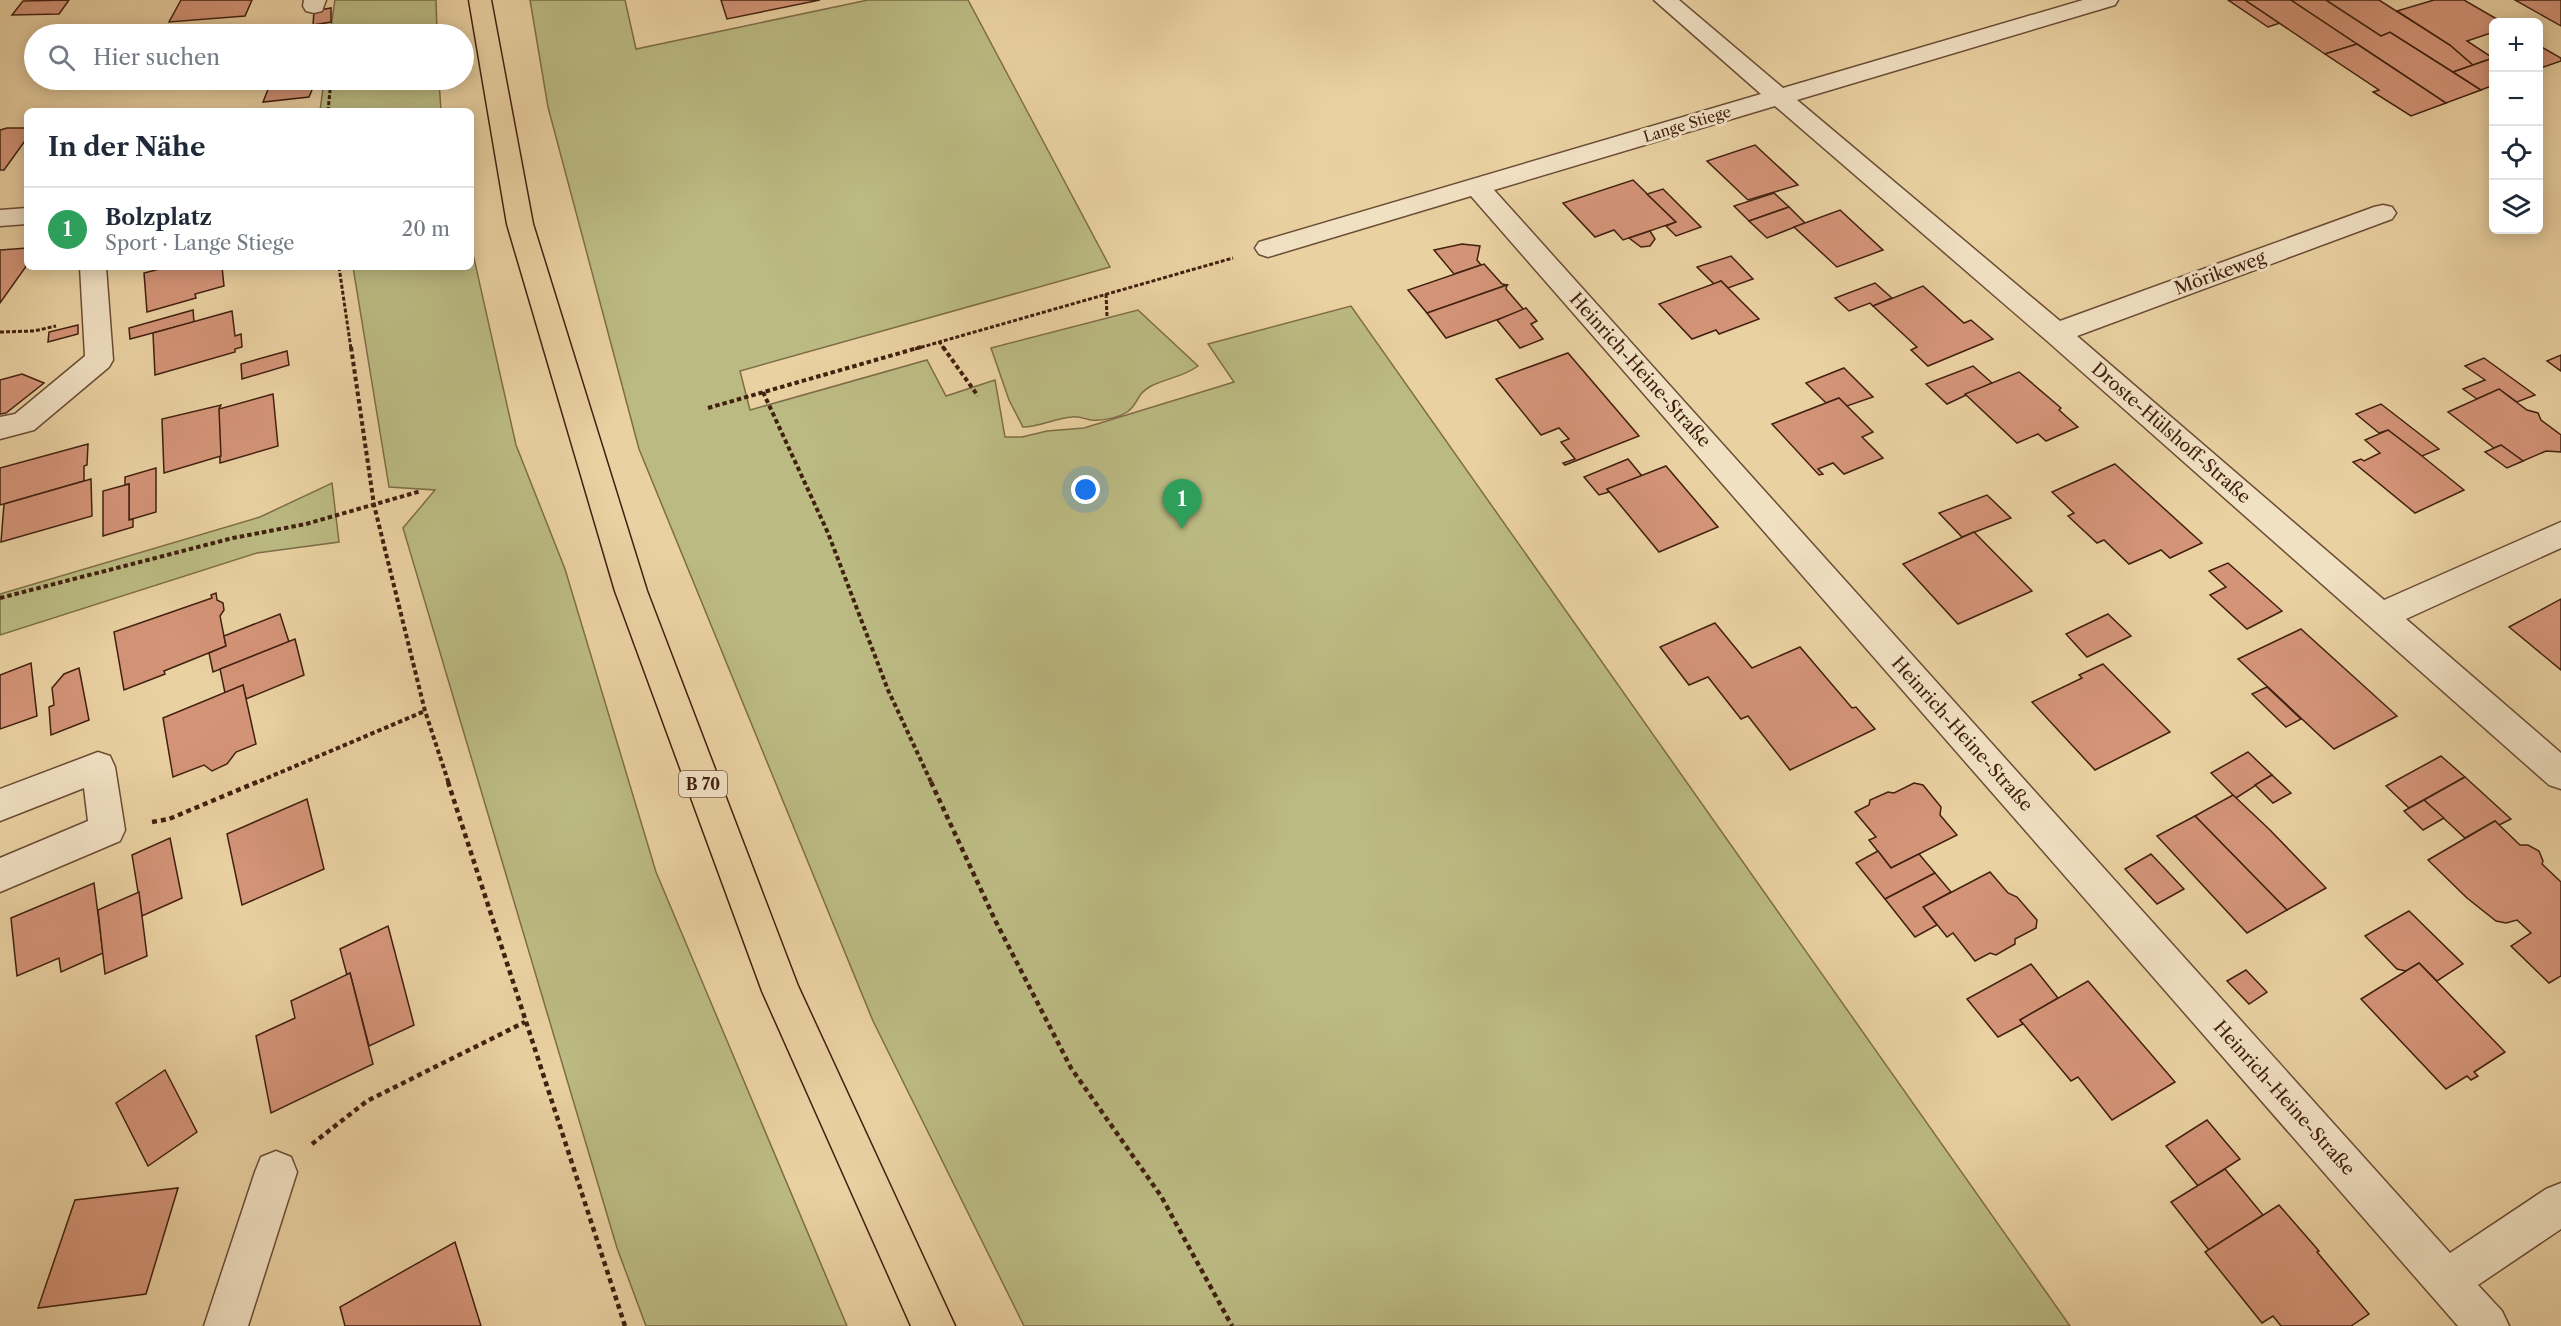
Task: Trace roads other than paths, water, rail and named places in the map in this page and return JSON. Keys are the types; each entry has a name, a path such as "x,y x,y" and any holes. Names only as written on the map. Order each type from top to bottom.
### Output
{"main road":[{"name":"B 70","path":"480,0 520,224 631,591 781,991 933,1326"}],"street":[{"name":"Droste-Hülshoff-Straße","path":"1665,0 2056,333 2561,774"},
{"name":"Lange Stiege","path":"1268,248 2107,0"},
{"name":"Heinrich-Heine-Straße","path":"1477,187 2487,1326"},
{"name":"Mörikeweg","path":"2056,333 2383,213"},
{"path":"0,218 24,216"},
{"path":"0,429 24,422 99,360 98,315 93,270"},
{"path":"2381,616 2561,534"},
{"path":"0,805 98,767 107,830 0,875"},
{"path":"226,1326 276,1172"},
{"path":"2446,1281 2561,1204"}],"place":[{"name":"Bolzplatz","path":"1182,529"}]}
